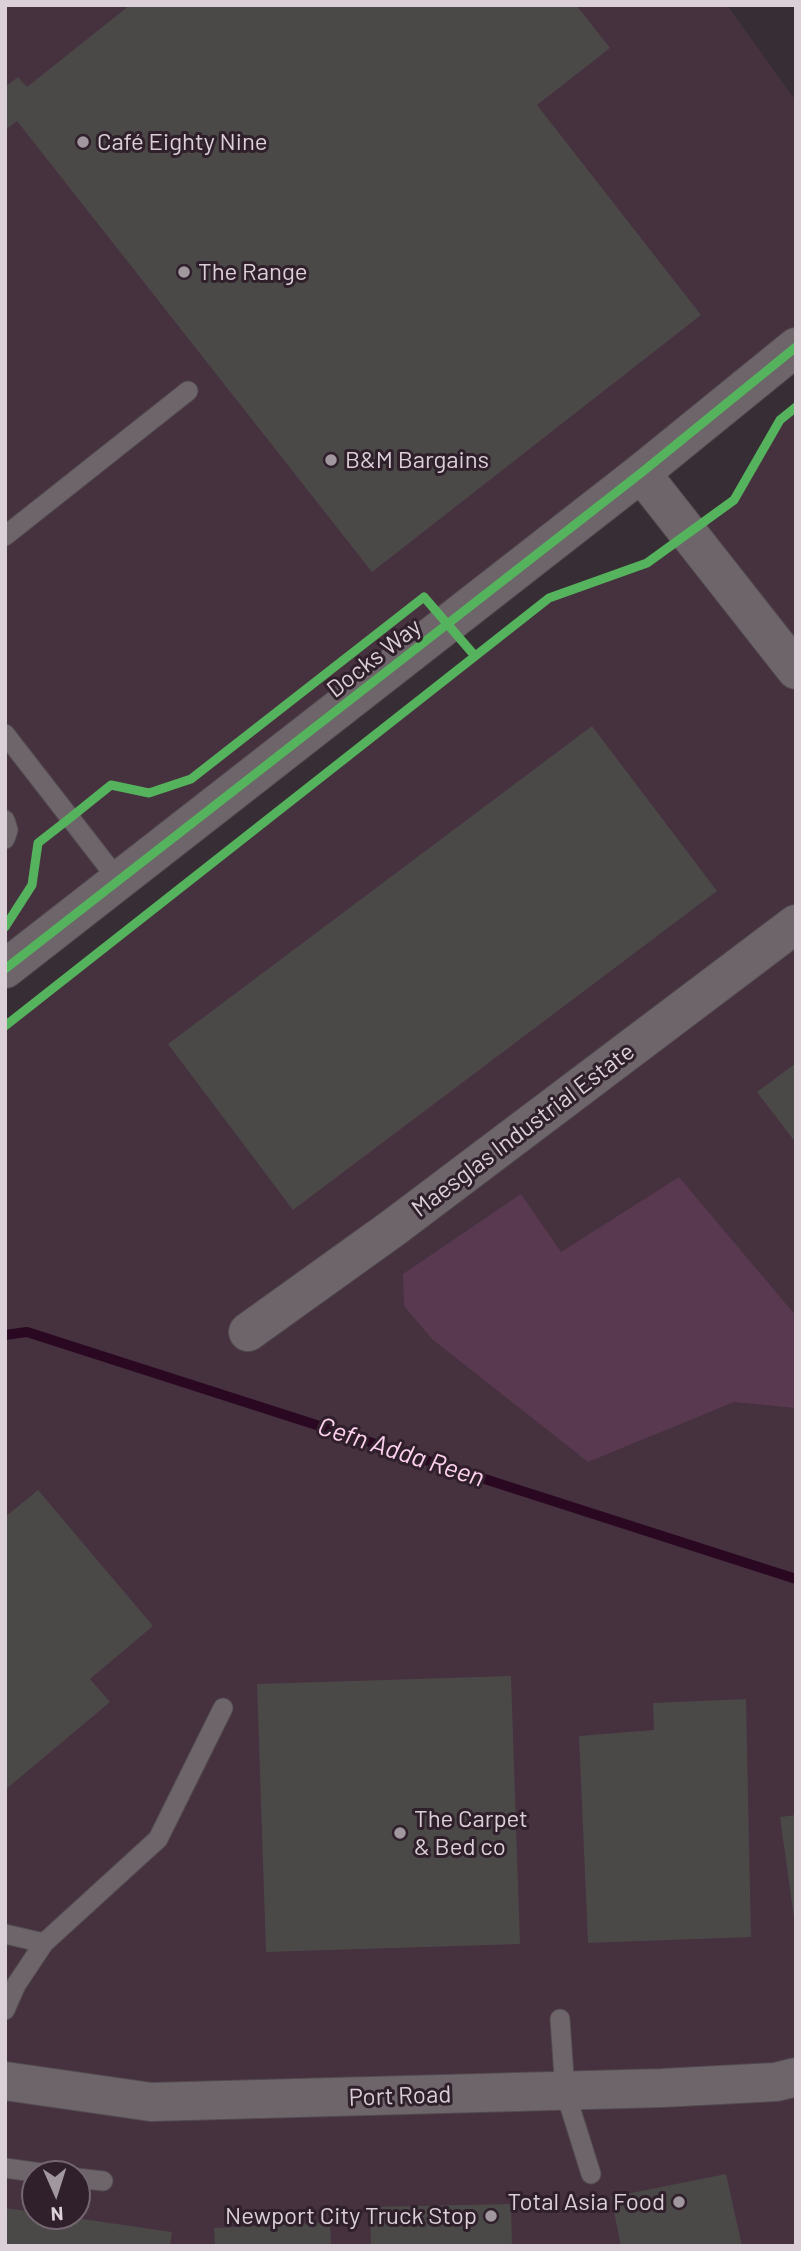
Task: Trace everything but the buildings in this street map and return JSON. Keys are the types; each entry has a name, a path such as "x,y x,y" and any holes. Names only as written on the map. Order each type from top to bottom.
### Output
{"street":[{"name":"Docks Way","path":"5,970 641,472 796,347"},
{"path":"641,472 796,670"},
{"name":"Maesglas Industrial Estate","path":"248,1332 393,1228 796,924"},
{"name":"Port Road","path":"5,2081 150,2102 565,2091 776,2082 796,2077"}],"lane":[{"path":"5,536 188,391"},
{"path":"5,734 119,881"},
{"path":"5,820 8,830 5,839"},
{"path":"5,2009 16,1985 44,1943 158,1839 223,1708"},
{"path":"5,1934 44,1943"},
{"path":"560,2019 565,2091 591,2174"},
{"path":"91,2180 103,2181"}],"shaded area":[{"path":"5,5 727,5 796,101 796,347 5,969"},
{"path":"796,407 796,2246 5,2246 5,1026 549,598 647,563 734,500 780,420"},
{"path":"679,1177 796,1316 796,1408 734,1402 588,1462 432,1339 404,1306 403,1274 521,1194 561,1252"}],"waterway":[{"name":"Cefn Adda Reen","path":"5,1335 27,1332 796,1579"}],"cycle path":[{"path":"5,969 641,473 796,347"},
{"path":"5,1026 549,598 647,563 734,500 780,420 796,407"},
{"path":"5,927 32,885 38,843 111,785 149,793 191,779 424,597 475,656"}],"place":[{"name":"Café Eighty Nine","path":"83,142"},
{"name":"The Range","path":"184,272"},
{"name":"B&M Bargains","path":"331,460"},
{"name":"The Carpet & Bed co","path":"400,1833"},
{"name":"Total Asia Food","path":"679,2202"},
{"name":"Newport City Truck Stop","path":"491,2216"}]}
